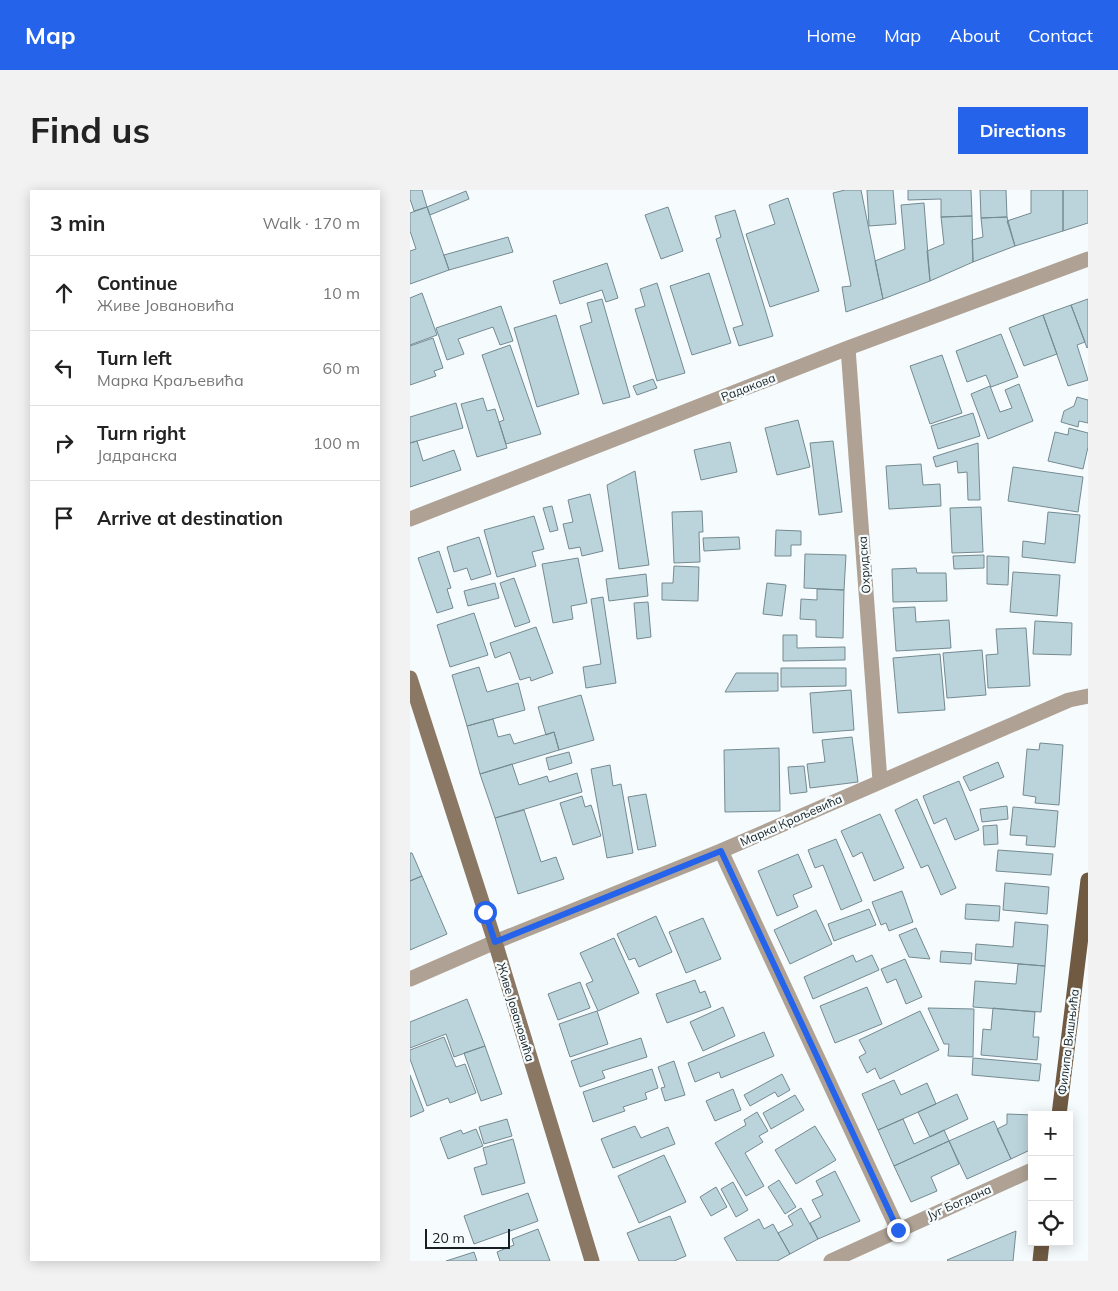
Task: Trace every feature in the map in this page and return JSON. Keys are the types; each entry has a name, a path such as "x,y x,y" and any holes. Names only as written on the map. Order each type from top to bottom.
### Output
{"main road":[{"name":"Филипа Вишњића","path":"1059,1111 1088,880"},
{"path":"1040,1261 1042,1246"}],"street":[{"name":"Радакова","path":"410,519 848,348 1088,259"},
{"name":"Охридска","path":"848,348 880,781"},
{"name":"Живе Јовановића","path":"410,678 495,942 592,1261"},
{"name":"Марка Краљевића","path":"410,979 495,942 721,851 1069,700 1088,696"},
{"path":"721,851 898,1230"},
{"name":"Југ Богдана","path":"831,1261 1028,1172"}],"building":[{"path":"410,190 422,190 427,207 414,211 410,199"},
{"path":"845,190 861,190 883,299 846,312 842,287 851,286 833,193"},
{"path":"867,190 893,190 896,224 869,226"},
{"path":"908,190 971,190 972,216 941,217 941,199 908,200"},
{"path":"980,190 1006,190 1007,217 981,218"},
{"path":"1031,190 1063,190 1063,231 1015,246 1007,221 1031,213"},
{"path":"1063,190 1088,190 1088,223 1063,231"},
{"path":"466,191 469,199 430,215 427,207"},
{"path":"788,198 819,291 770,307 746,234 775,224 769,205"},
{"path":"924,203 930,281 883,299 875,261 905,249 901,205"},
{"path":"427,207 449,270 410,284 410,251 416,249 410,231 410,213"},
{"path":"668,207 683,251 661,259 645,215"},
{"path":"735,210 773,336 739,346 733,328 743,325 716,239 721,237 715,216"},
{"path":"972,216 973,262 930,281 927,251 944,244 941,217"},
{"path":"1007,217 1015,246 973,262 972,240 983,237 981,218"},
{"path":"508,237 513,252 449,270 444,255"},
{"path":"607,263 618,298 606,302 602,290 560,304 553,281"},
{"path":"709,273 731,343 692,355 670,286"},
{"path":"657,283 685,373 657,381 635,309 645,306 640,289"},
{"path":"422,293 437,335 410,345 410,298"},
{"path":"602,299 630,397 603,404 580,326 592,322 587,303"},
{"path":"1088,299 1088,347 1087,348 1071,305"},
{"path":"1071,305 1085,342 1077,345 1088,380 1068,386 1043,315"},
{"path":"501,306 513,341 500,345 493,327 458,339 464,354 447,360 436,328"},
{"path":"556,315 579,394 537,407 514,328"},
{"path":"1043,315 1057,354 1024,366 1009,328"},
{"path":"1001,334 1018,377 991,387 986,375 967,382 956,351"},
{"path":"433,338 443,368 434,371 436,376 410,385 410,346"},
{"path":"510,345 541,434 506,444 499,422 504,420 482,355"},
{"path":"942,355 962,413 930,424 910,366"},
{"path":"653,379 657,388 637,395 633,386"},
{"path":"1019,384 1033,421 988,439 971,394 990,386 1000,412 1012,408 1005,390"},
{"path":"1077,397 1088,400 1088,423 1079,421 1078,427 1061,422 1064,411 1074,406"},
{"path":"483,398 487,411 495,409 507,448 477,457 461,404"},
{"path":"456,403 463,428 410,443 410,417"},
{"path":"973,413 980,436 938,449 931,426"},
{"path":"798,420 810,467 777,475 765,428"},
{"path":"1069,428 1088,433 1088,447 1083,469 1048,461 1055,432 1068,435"},
{"path":"417,441 423,461 454,450 461,470 410,487 410,443"},
{"path":"833,441 842,512 819,515 810,443"},
{"path":"730,442 737,472 701,480 694,450"},
{"path":"978,443 980,500 968,500 967,472 958,473 957,461 936,467 933,457"},
{"path":"921,464 923,485 940,484 941,506 889,509 886,466"},
{"path":"1013,467 1083,477 1078,512 1008,501"},
{"path":"635,471 649,565 619,569 607,485"},
{"path":"590,494 603,551 582,556 580,547 569,549 563,524 573,522 568,500"},
{"path":"552,506 558,530 550,532 543,508"},
{"path":"981,507 983,552 952,553 950,508"},
{"path":"702,511 703,532 699,532 700,562 674,563 672,512"},
{"path":"1048,512 1080,515 1075,563 1022,557 1023,541 1045,544"},
{"path":"534,516 544,549 532,552 536,566 497,577 484,530"},
{"path":"776,530 801,531 801,545 791,545 791,556 775,556"},
{"path":"479,537 491,574 471,580 467,568 454,572 447,547"},
{"path":"739,537 740,549 704,551 703,538"},
{"path":"439,551 451,588 447,589 453,608 437,613 418,558"},
{"path":"805,554 846,555 844,590 804,588"},
{"path":"984,555 984,568 954,569 953,556"},
{"path":"987,556 1009,557 1008,585 987,584"},
{"path":"578,558 587,603 571,606 573,619 553,623 542,564"},
{"path":"674,566 699,567 698,601 662,600 662,583 673,583"},
{"path":"916,568 917,573 946,573 947,601 893,602 892,569"},
{"path":"1013,572 1060,575 1057,616 1010,612"},
{"path":"646,574 648,596 609,601 606,579"},
{"path":"514,578 530,622 515,627 500,583"},
{"path":"495,583 499,598 468,606 464,591"},
{"path":"767,583 786,585 782,616 763,614"},
{"path":"817,589 844,590 843,638 816,637 816,620 800,619 801,599 817,600"},
{"path":"603,597 616,683 586,688 583,667 601,664 591,599"},
{"path":"648,602 651,637 637,639 634,603"},
{"path":"915,607 916,622 949,620 951,648 896,651 893,608"},
{"path":"474,613 488,655 450,667 437,625"},
{"path":"1035,621 1072,623 1071,655 1033,654"},
{"path":"536,627 553,673 531,681 530,677 520,680 510,652 495,658 490,643"},
{"path":"1026,628 1030,686 988,688 986,655 998,654 996,629"},
{"path":"783,635 797,635 797,648 845,647 845,660 783,661"},
{"path":"982,650 986,695 947,698 943,653"},
{"path":"940,654 945,710 898,713 893,658"},
{"path":"479,667 487,692 518,683 525,710 467,726 452,675"},
{"path":"781,668 846,668 846,686 781,687"},
{"path":"736,673 778,673 778,691 725,692"},
{"path":"851,690 854,730 813,733 810,693"},
{"path":"581,695 594,740 559,750 554,732 546,735 538,707"},
{"path":"493,719 498,737 510,734 514,744 554,732 559,750 480,774 467,726"},
{"path":"852,737 858,782 810,788 807,764 825,762 822,740"},
{"path":"1040,743 1063,745 1059,805 1035,803 1036,797 1023,795 1027,749 1039,750"},
{"path":"779,748 780,811 725,812 724,750"},
{"path":"569,752 572,763 549,770 546,758"},
{"path":"998,762 1004,777 970,791 963,777"},
{"path":"512,764 519,785 547,776 549,782 577,773 582,792 495,818 480,774"},
{"path":"610,765 613,786 621,784 633,853 607,858 591,769"},
{"path":"804,766 807,792 790,794 788,767"},
{"path":"959,781 979,830 955,840 946,818 934,824 923,796"},
{"path":"646,794 656,846 638,850 628,797"},
{"path":"582,796 585,807 591,805 601,836 573,845 560,803"},
{"path":"917,799 956,888 941,895 928,865 921,868 895,810"},
{"path":"1007,806 1008,819 982,822 980,809"},
{"path":"1013,807 1058,811 1055,847 1026,845 1027,836 1010,835"},
{"path":"524,810 541,862 556,857 564,879 518,894 495,818"},
{"path":"880,814 904,868 874,881 862,852 853,857 841,831"},
{"path":"997,825 998,844 984,845 983,826"},
{"path":"836,839 862,901 841,910 823,865 815,868 808,850"},
{"path":"998,850 1053,854 1051,875 996,871"},
{"path":"410,853 412,853 422,876 410,881"},
{"path":"798,854 812,887 793,895 798,907 777,916 758,871"},
{"path":"422,876 447,934 410,950 410,881"},
{"path":"1005,883 1049,887 1047,914 1003,910"},
{"path":"902,891 913,922 889,931 886,923 881,925 872,902"},
{"path":"966,904 1000,906 999,921 965,919"},
{"path":"869,909 876,925 834,941 828,924"},
{"path":"816,910 832,944 790,964 774,930"},
{"path":"656,916 672,952 639,967 635,958 629,960 617,934"},
{"path":"703,918 721,959 686,973 669,932"},
{"path":"1015,922 1048,925 1045,966 975,960 976,944 1013,947"},
{"path":"916,928 930,959 909,957 899,935"},
{"path":"614,938 639,993 598,1011 586,984 593,981 580,953"},
{"path":"941,951 972,953 971,964 940,962"},
{"path":"853,955 856,962 872,955 879,970 813,999 804,977"},
{"path":"905,959 922,997 906,1004 896,979 887,983 881,969"},
{"path":"1018,964 1045,966 1041,1012 973,1007 975,981 1016,984"},
{"path":"695,980 700,993 705,991 711,1007 667,1023 656,994"},
{"path":"580,982 590,1008 558,1020 548,994"},
{"path":"867,987 882,1024 835,1043 820,1006"},
{"path":"467,999 485,1046 454,1057 446,1034 410,1048 410,1022"},
{"path":"723,1007 735,1036 703,1051 690,1022"},
{"path":"928,1008 974,1009 973,1057 948,1056 949,1044 944,1044"},
{"path":"993,1008 1035,1012 1033,1037 1039,1037 1037,1060 981,1055 983,1029 991,1030"},
{"path":"597,1011 608,1044 570,1057 559,1024"},
{"path":"920,1011 939,1050 880,1079 875,1068 867,1073 859,1057 866,1053 859,1040"},
{"path":"764,1032 774,1056 721,1078 719,1072 695,1082 688,1063"},
{"path":"444,1037 456,1067 465,1064 476,1093 450,1103 448,1098 427,1106 410,1059 410,1050"},
{"path":"641,1038 647,1057 602,1071 605,1078 580,1087 571,1061"},
{"path":"485,1046 502,1094 481,1101 464,1053"},
{"path":"973,1058 1041,1064 1039,1081 972,1075"},
{"path":"674,1061 685,1095 665,1101 661,1088 665,1087 658,1067"},
{"path":"652,1069 658,1088 645,1093 647,1099 623,1107 625,1111 593,1122 583,1092"},
{"path":"782,1074 790,1090 778,1097 775,1092 750,1106 744,1095"},
{"path":"410,1075 424,1111 410,1117"},
{"path":"894,1080 901,1095 927,1083 936,1104 878,1130 862,1094"},
{"path":"733,1089 741,1110 715,1121 706,1101"},
{"path":"957,1094 968,1119 930,1137 918,1112"},
{"path":"795,1095 804,1110 771,1129 763,1113"},
{"path":"757,1112 768,1131 759,1136 763,1142 745,1153 764,1186 746,1196 715,1143 746,1125 744,1120"},
{"path":"1007,1114 1028,1115 1028,1151 1011,1159 997,1129 1007,1124"},
{"path":"507,1119 512,1136 484,1144 479,1127"},
{"path":"903,1119 914,1144 944,1130 949,1141 894,1166 878,1130"},
{"path":"994,1121 1011,1159 967,1179 949,1141"},
{"path":"635,1126 641,1138 668,1127 675,1144 613,1168 601,1139"},
{"path":"815,1126 836,1160 796,1184 775,1150"},
{"path":"476,1129 483,1146 448,1159 440,1138 461,1130 463,1134"},
{"path":"513,1139 525,1183 482,1195 474,1168 487,1164 483,1148"},
{"path":"949,1141 959,1164 931,1177 937,1191 911,1202 894,1166"},
{"path":"664,1155 686,1202 639,1223 618,1176"},
{"path":"835,1171 860,1221 818,1239 810,1223 821,1217 812,1200 823,1195 816,1181"},
{"path":"779,1180 796,1207 785,1214 768,1187"},
{"path":"733,1182 748,1210 736,1217 721,1189"},
{"path":"716,1187 727,1207 711,1216 700,1197"},
{"path":"528,1193 538,1221 474,1244 464,1216"},
{"path":"801,1208 818,1239 790,1254 778,1233 793,1225 788,1216"},
{"path":"670,1216 686,1256 674,1261 639,1261 627,1233"},
{"path":"759,1219 764,1229 773,1224 790,1254 777,1261 737,1261 724,1238"},
{"path":"538,1229 550,1261 500,1261 497,1252 514,1245 512,1239"},
{"path":"1016,1231 1013,1261 947,1260"},
{"path":"474,1252 477,1261 446,1261"}],"route":[{"path":"485,912 495,942 721,851 898,1230"}]}
